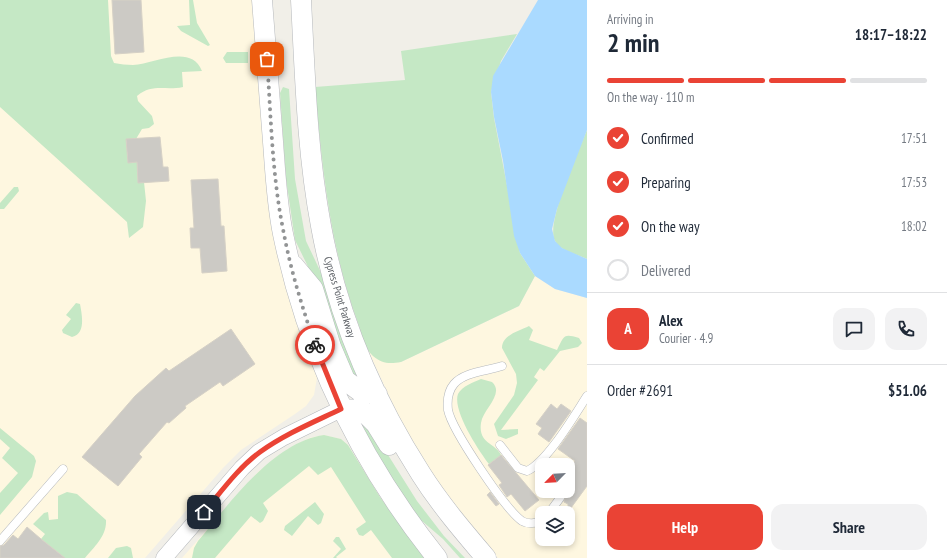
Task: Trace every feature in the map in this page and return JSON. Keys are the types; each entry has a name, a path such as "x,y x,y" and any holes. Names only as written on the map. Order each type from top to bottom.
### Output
{"street":[{"path":"262,0 276,182 283,234 300,300 322,364 341,409 390,494 437,558"},
{"name":"Cypress Point Parkway","path":"301,0 309,130 321,226 330,267 344,314 377,394 422,475 449,513 486,558"},
{"path":"290,260 313,289 331,347 345,380 361,392 377,394"},
{"path":"164,558 242,468 259,452 284,436 341,409 362,410 376,424 410,480 460,548 476,558"}],"lane":[{"path":"502,366 461,378 449,392 448,411 482,471 516,515 523,522 535,523"},
{"path":"500,445 518,468 527,472 532,469 549,450 587,396"},
{"path":"0,540 63,469"},
{"path":"554,506 560,498"}],"shaded area":[{"path":"0,0 254,0 313,365 317,378 314,395 306,406 241,450 223,468 145,558 0,558"},
{"path":"535,276 555,289 587,298 587,558 498,558 455,506 425,462 402,424 367,348 373,356 401,362 519,306"},
{"path":"324,435 341,439 348,445 380,497 424,558 182,558 258,472 278,456 300,443 309,438"}],"green space":[{"path":"0,0 108,0 111,56 114,63 133,65 171,57 181,57 190,58 197,63 202,71 182,72 183,87 154,88 137,96 138,101 152,116 154,124 149,128 142,129 136,139 126,140 128,162 137,162 138,183 144,182 146,201 143,227 129,238 127,222 0,107"},
{"path":"189,0 193,0 197,23 210,45 208,46 181,31 177,26 190,25"},
{"path":"517,34 501,61 491,92 494,118 520,253 535,276 519,306 401,362 390,363 380,361 370,353 365,345 340,266 324,177 315,87 405,80 401,51"},
{"path":"227,52 248,52 248,63 226,63 223,58"},
{"path":"283,87 289,89 295,179 306,241 324,279 342,339 357,375 352,378 315,281 295,240 286,179 280,93"},
{"path":"587,130 587,259 569,252 557,244 553,232 564,187"},
{"path":"14,187 18,187 19,191 4,209 0,209 0,203"},
{"path":"76,303 80,304 82,324 79,332 72,337 63,333 62,330 71,319 66,315"},
{"path":"529,326 533,330 529,340 557,350 563,339 567,336 579,338 582,343 578,347 560,351 544,371 540,368 534,377 538,380 501,430 518,429 518,434 506,439 498,436 494,424 514,395 517,383 516,374 502,348 508,337"},
{"path":"481,379 492,382 496,392 495,397 485,412 481,423 482,435 499,451 501,455 489,464 468,430 459,410 457,401 458,394 462,389"},
{"path":"366,420 417,501 444,536 465,558 460,558 443,539 415,515 396,487 360,422"},
{"path":"0,428 34,456 36,461 32,477 0,515 0,493 18,473 2,458 10,448 0,439"},
{"path":"324,435 341,439 348,445 380,497 424,558 392,558 371,530 363,536 359,535 356,529 366,522 331,467 318,475 309,466 263,503 268,511 263,521 260,523 251,516 215,558 192,558 194,548 198,541 238,493 270,462 287,449 305,440"},
{"path":"67,492 77,494 106,520 106,526 102,536 85,558 65,558 41,539 45,534 33,524 44,513 48,512 49,520 58,519 58,496"},
{"path":"315,502 324,514 321,523 318,525 308,516 292,536 284,530 285,526"},
{"path":"336,537 339,537 346,549 336,557 337,558 333,558 341,549 333,541"},
{"path":"127,546 131,548 133,558 108,558 116,548"}],"water":[{"path":"538,0 587,0 587,130 557,209 552,229 555,241 562,248 587,259 587,298 555,289 535,276 520,253 514,236 503,161 494,117 491,92 493,76"}],"building":[{"path":"112,0 141,0 144,52 115,54"},
{"path":"160,137 163,167 168,167 169,181 138,183 137,162 128,163 126,139"},
{"path":"218,179 221,226 224,226 227,271 202,273 200,248 191,248 190,228 194,228 191,180"},
{"path":"231,329 255,364 223,386 220,382 185,406 186,408 169,423 167,422 139,454 142,457 118,486 82,457 135,396 166,368 169,371"},
{"path":"551,404 557,409 561,404 571,411 549,442 538,434 542,428 536,424"},
{"path":"580,418 587,423 587,486 572,506 568,506 568,504 564,502 565,498 575,498 575,458 571,458 558,449"},
{"path":"501,455 535,495 535,498 539,500 525,511 511,494 507,497 499,485 502,483 488,465"},
{"path":"490,492 499,504 496,506 487,495"},
{"path":"27,527 65,558 0,558 0,546 4,545 13,535 18,539"}],"way so far":[{"path":"267,59 276,182 283,234 300,300 315,345"}],"route":[{"path":"204,512 242,468 259,452 284,436 341,409 315,345"}]}
